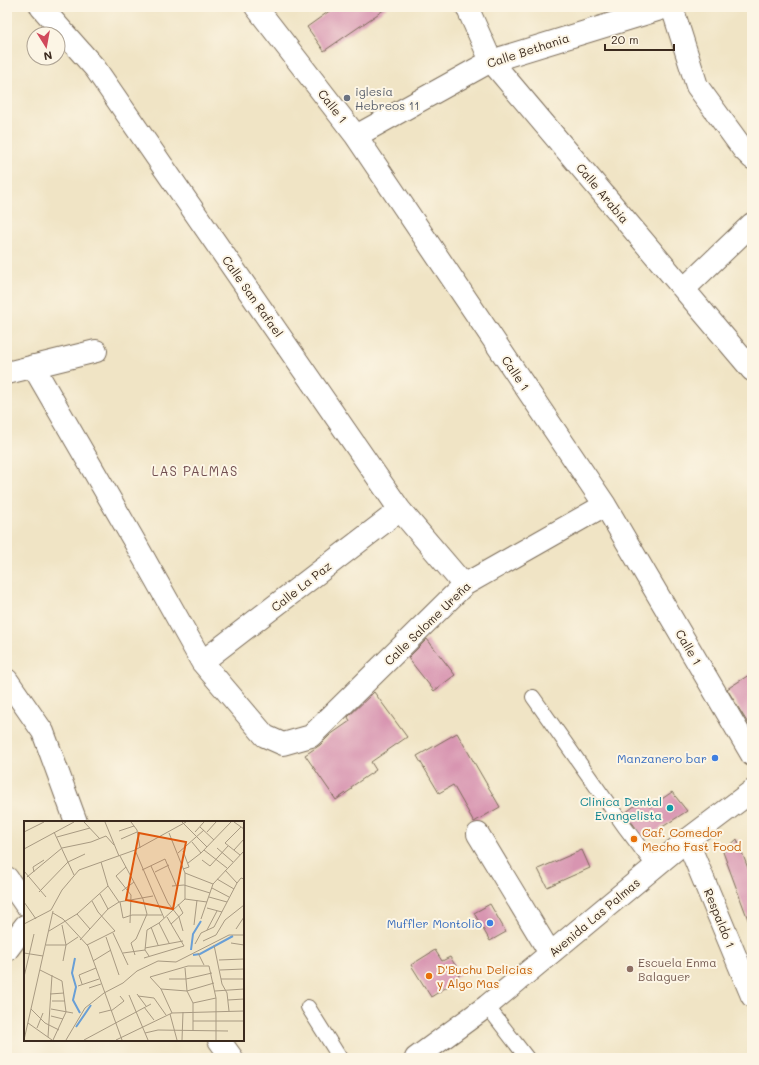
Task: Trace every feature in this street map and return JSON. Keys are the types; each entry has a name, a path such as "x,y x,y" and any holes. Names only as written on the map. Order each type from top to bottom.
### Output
{"street":[{"name":"Calle San Rafael","path":"41,7 95,68 400,510 464,585"},
{"name":"Calle 1","path":"256,7 356,136 605,505 752,755"},
{"name":"Calle Arabia","path":"468,7 491,60 752,370"},
{"name":"Calle Bethania","path":"356,136 491,60 667,7"},
{"path":"672,7 697,86 743,149 752,158"},
{"path":"684,289 752,224"},
{"path":"7,373 96,351"},
{"path":"33,366 134,539 202,662"},
{"name":"Calle Salome Ureña","path":"202,662 265,736 283,744 311,736 464,585 605,505"},
{"name":"Calle La Paz","path":"202,662 400,510"},
{"path":"7,680 43,732 76,821"},
{"name":"Avenida Las Palmas","path":"416,1058 486,1006 687,840 752,791"},
{"path":"478,834 550,953"},
{"name":"Respaldo 1","path":"687,840 752,996"},
{"path":"7,878 24,903"},
{"path":"7,950 24,927"},
{"path":"220,1041 232,1058"}],"lane":[{"path":"532,697 655,867"},
{"path":"486,1006 527,1058"},
{"path":"308,1007 340,1058"}],"building":[{"path":"335,7 388,7 324,51 307,27"},
{"path":"427,639 455,675 434,691 408,658"},
{"path":"752,673 752,730 727,689"},
{"path":"374,692 407,737 371,762 376,770 351,787 352,789 336,800 305,755 350,721 348,717"},
{"path":"457,733 500,807 474,822 453,785 439,793 417,756"},
{"path":"672,792 687,811 644,839 625,813 644,799 650,807"},
{"path":"737,839 752,879 752,925 750,925 723,852"},
{"path":"582,850 590,868 547,887 538,869"},
{"name":"Muffler Montolio","path":"490,904 506,932 490,941 474,913"},
{"path":"435,950 442,961 450,957 461,974 453,979 455,982 431,997 411,965"}],"place":[{"name":"iglesia Hebreos 11","path":"347,98"},
{"name":"Manzanero bar","path":"715,758"},
{"name":"Clinica Dental Evangelista","path":"670,808"},
{"name":"Caf. Comedor Mecho Fast Food","path":"634,839"},
{"name":"Muffler Montolio","path":"490,923"},
{"name":"Escuela Enma Balaguer","path":"630,969"},
{"name":"D'Buchu Delicias y Algo Mas","path":"429,976"}],"district":[{"name":"LAS PALMAS","path":"195,470"}]}
